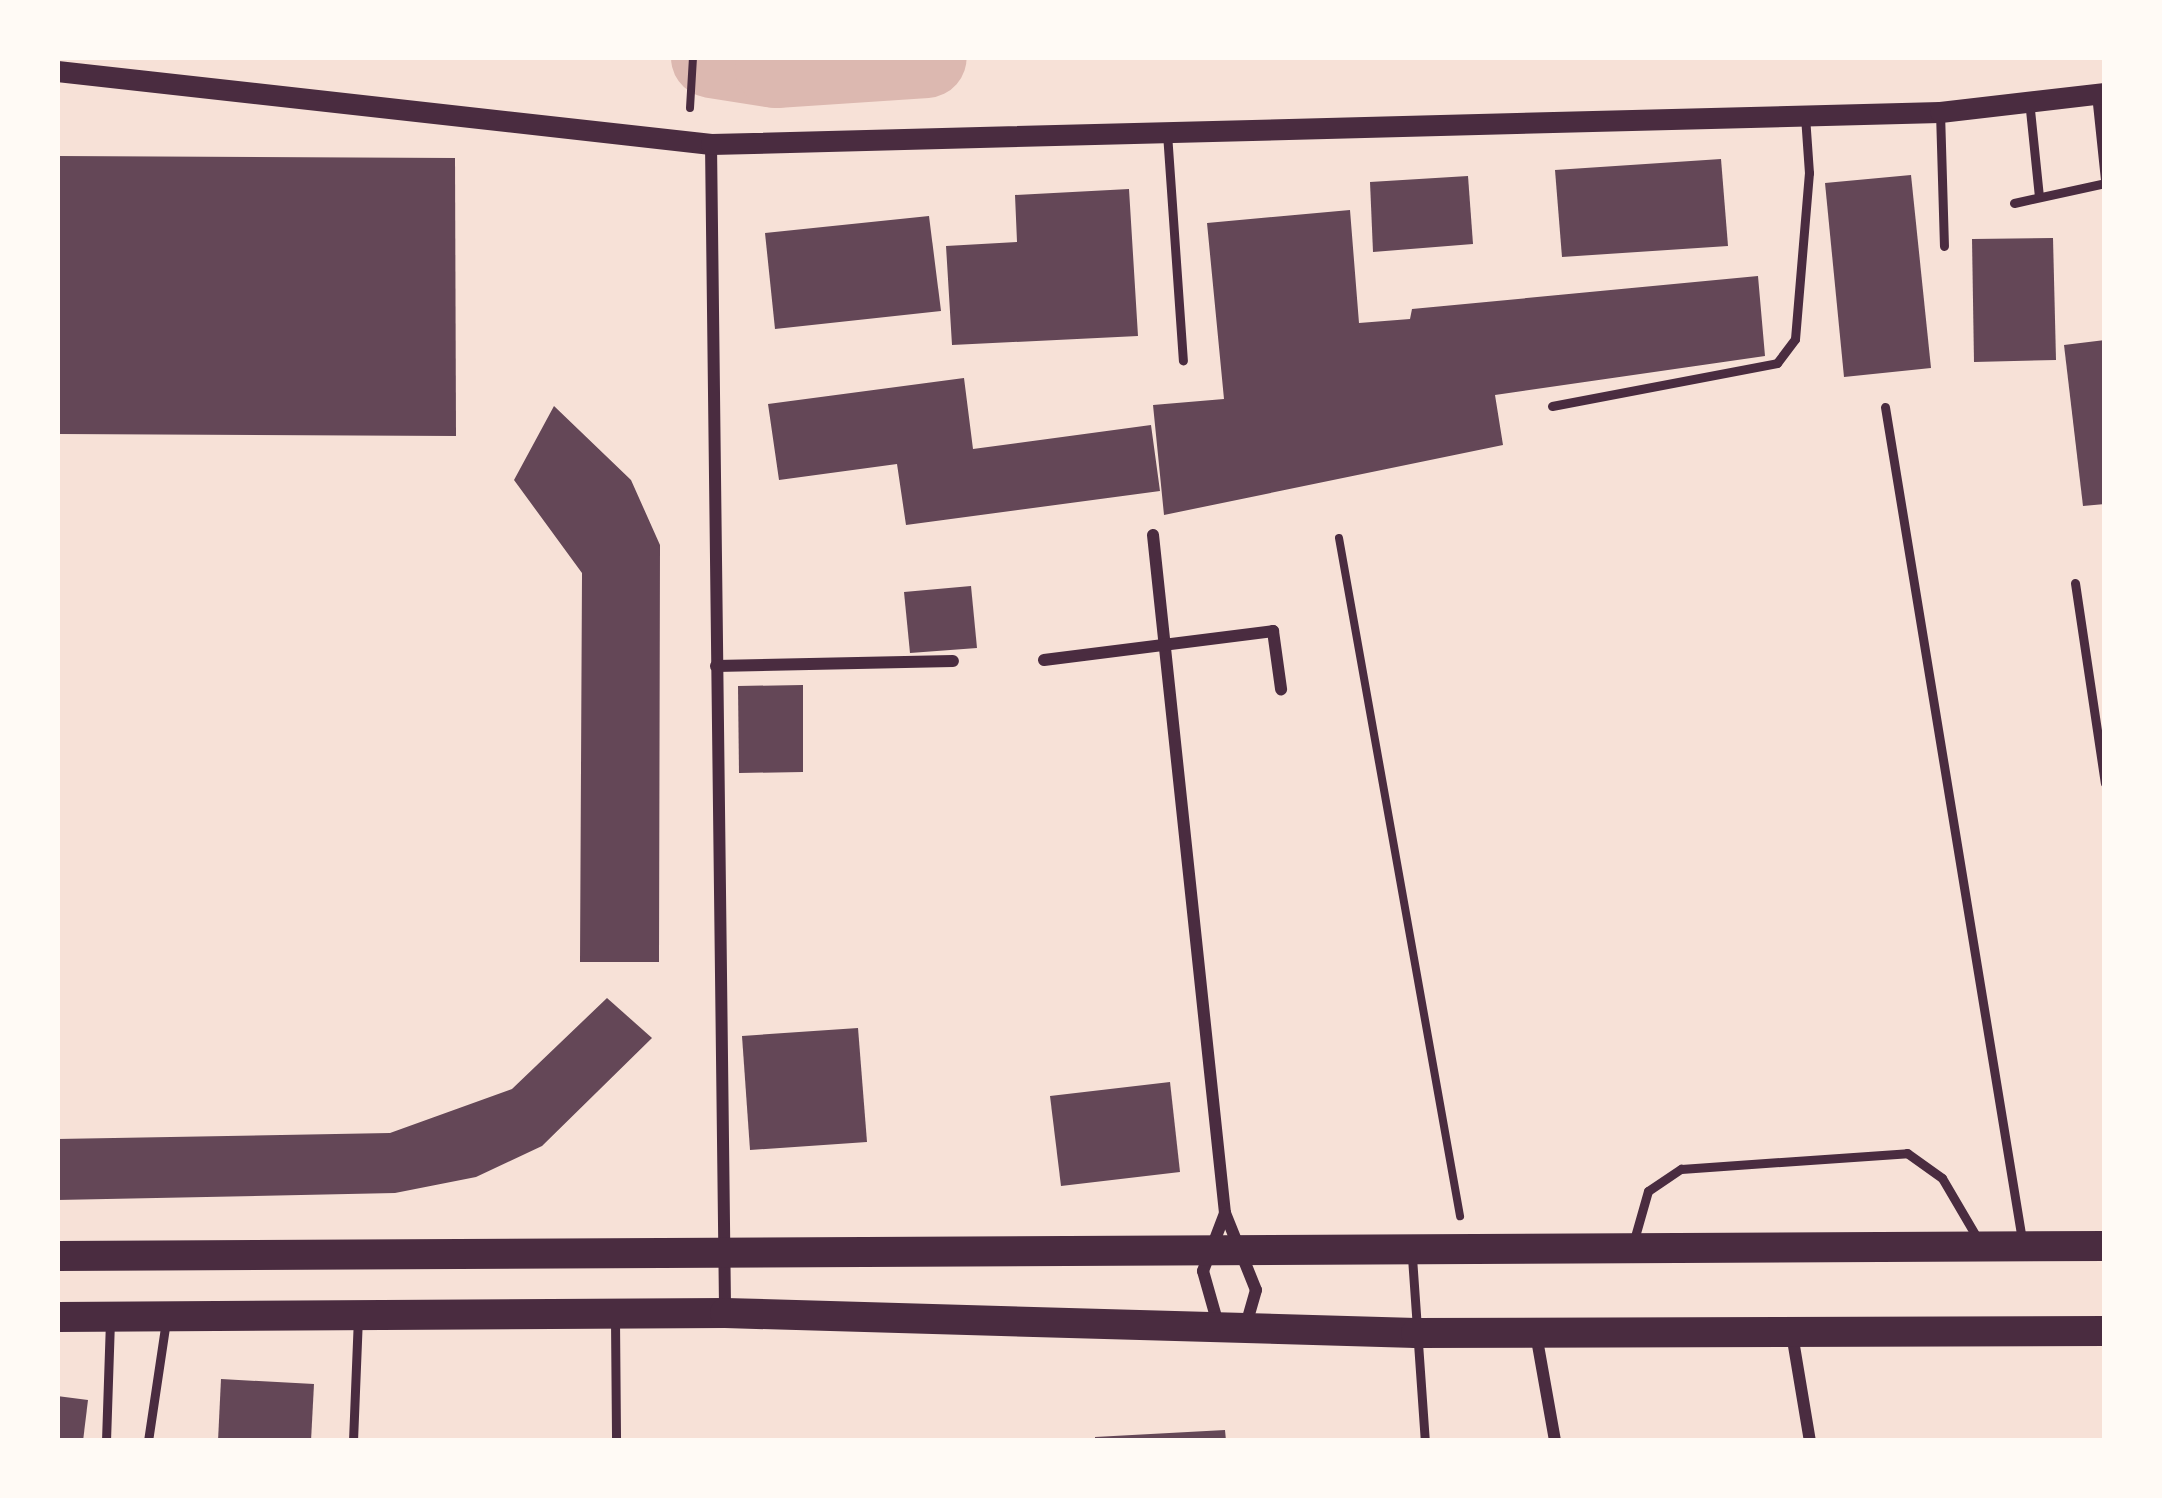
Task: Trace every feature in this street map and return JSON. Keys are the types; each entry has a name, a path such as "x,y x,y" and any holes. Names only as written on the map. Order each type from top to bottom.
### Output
{"main road":[{"path":"57,1256 1210,1256 2105,1246"},
{"path":"57,1317 358,1319 725,1313 1415,1334 1535,1327 2105,1330"}],"street":[{"path":"57,71 711,144 1940,112 2101,93"},
{"path":"711,144 725,1313"},
{"path":"1153,535 1225,1213 1247,1253 1256,1290 1233,1329 1204,1294 1210,1256 1225,1213"},
{"path":"1044,660 1274,631 1281,688"},
{"path":"716,666 952,661"},
{"path":"1535,1327 1555,1441"},
{"path":"1791,1327 1810,1441"}],"lane":[{"path":"2014,202 2105,181 2101,93"},
{"path":"2029,100 2039,196"},
{"path":"1940,112 1944,246"},
{"path":"1552,406 1777,363 1795,338 1809,173 1805,116"},
{"path":"1167,133 1183,360"},
{"path":"1885,407 2023,1246"},
{"path":"2075,583 2105,783"},
{"path":"1631,1249 1648,1191 1682,1169 1907,1153 1942,1178 1982,1245"},
{"path":"1412,1252 1425,1441"},
{"path":"615,1314 616,1441"},
{"path":"106,1441 110,1316"},
{"path":"148,1441 166,1316"},
{"path":"352,1441 358,1319"}],"path":[{"path":"690,108 693,57"},
{"path":"1339,538 1466,1251"}],"building":[{"path":"57,156 455,158 456,436 59,434"},
{"path":"1721,159 1728,246 1562,257 1555,170"},
{"path":"1911,175 1931,368 1844,377 1825,183"},
{"path":"1468,176 1473,244 1373,252 1370,182"},
{"path":"1129,189 1138,336 952,345 946,246 1017,242 1015,195"},
{"path":"1350,210 1359,323 1410,319 1412,309 1758,276 1765,356 1495,395 1503,445 1164,515 1153,405 1224,399 1207,223"},
{"path":"929,216 941,311 775,329 765,233"},
{"path":"2053,238 2056,360 1974,362 1972,239"},
{"path":"2105,340 2105,504 2083,506 2064,345"},
{"path":"964,378 973,449 1151,425 1160,491 906,525 897,464 779,480 768,404"},
{"path":"554,406 631,480 660,545 659,962 580,962 582,573 514,480"},
{"path":"971,586 977,648 910,653 904,592"},
{"path":"803,685 803,772 739,773 738,686"},
{"path":"607,998 652,1038 542,1146 476,1177 395,1193 57,1200 57,1139 390,1133 512,1089"},
{"path":"858,1028 867,1142 750,1150 742,1036"},
{"path":"1170,1082 1180,1172 1061,1186 1050,1096"},
{"path":"221,1379 314,1384 311,1441 218,1441"},
{"path":"57,1396 88,1400 83,1441 57,1441"},
{"path":"1225,1430 1226,1441 1095,1441 1095,1437"}],"waterway":[{"path":"711,57 775,67 926,57"}]}
